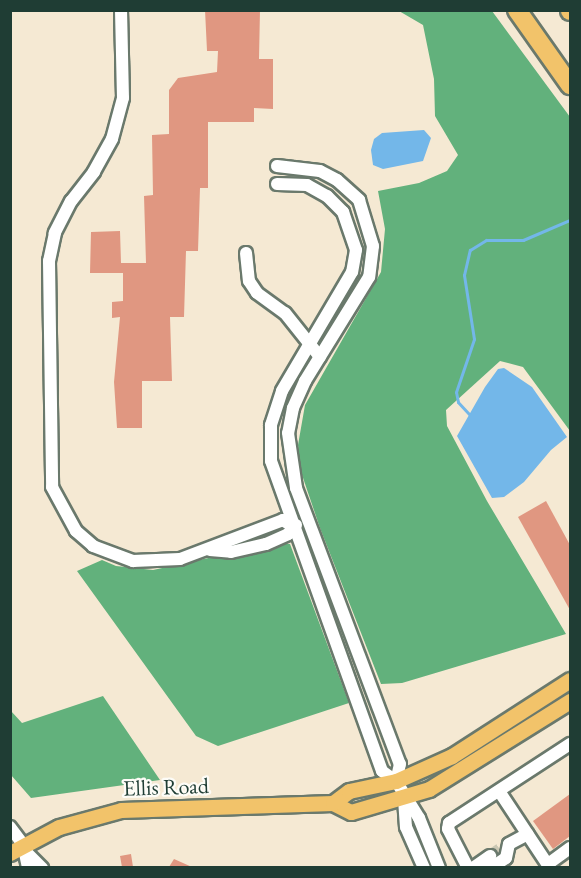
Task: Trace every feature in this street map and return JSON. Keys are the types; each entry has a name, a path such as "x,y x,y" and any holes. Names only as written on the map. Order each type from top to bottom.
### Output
{"highway":[{"path":"517,10 570,85"},
{"path":"526,10 570,64"}],"main road":[{"name":"Ellis Road","path":"333,803 349,791 396,781 477,743 570,680"},
{"name":"Ellis Road","path":"20,850 76,820 121,810 333,803 351,812 404,799 460,773 570,701"}],"street":[{"path":"121,10 123,98 112,139 94,172 71,201 55,233 49,261 52,487 76,531 112,555 157,563 205,550 283,520 292,526"},
{"path":"277,166 320,171 338,180 359,200 368,221 373,246 369,277 320,357 293,408 288,433 289,458 308,520 361,666 400,764 396,781"},
{"path":"277,184 307,185 327,195 343,212 354,241 352,272 282,391 271,425 271,460 292,526 348,672 382,771 396,781 404,799 419,818 439,867"},
{"path":"246,253 249,281 257,293 285,313 307,345 320,357"},
{"path":"292,526 308,520"},
{"path":"348,672 361,666"},
{"path":"468,867 448,829 453,818 570,747"},
{"path":"499,791 549,866 570,848"},
{"path":"404,799 406,827 424,867"},
{"path":"10,827 28,867"},
{"path":"473,867 528,834"},
{"path":"20,850 42,867"}],"green space":[{"path":"399,11 492,11 570,117 570,431 523,367 500,361 446,410 447,426 487,501 566,634 402,683 381,684 320,528 300,469 298,445 305,405 381,272 385,229 378,191 419,183 447,171 458,155 435,116 434,79 423,25"},
{"path":"280,544 290,544 349,703 218,746 196,736 77,571 102,560 116,566 153,570 213,557 235,559"},
{"path":"103,696 160,780 31,798 11,775 11,711 22,723"}],"water":[{"path":"424,130 431,138 423,161 383,169 373,165 371,150 374,139 382,133"},
{"path":"504,368 532,387 567,437 551,450 524,482 504,497 492,498 457,436 485,387 498,369"}],"building":[{"path":"205,10 260,10 259,59 273,59 273,109 254,108 254,122 208,122 208,188 200,188 198,251 186,251 184,317 170,317 172,381 142,381 142,428 117,428 114,382 120,317 112,318 112,302 123,301 123,273 90,273 91,232 120,231 121,263 146,263 144,196 153,195 152,135 169,134 169,90 178,78 217,72 218,51 207,51"},
{"path":"546,501 570,545 570,610 518,517"},
{"path":"570,794 570,836 553,849 533,821"},
{"path":"131,854 133,867 122,867 120,856"},
{"path":"174,859 192,867 169,867"}],"waterway":[{"path":"469,414 458,402 456,392 474,339 464,275 470,250 486,240 523,240 570,220"}],"tunnel":[{"path":"490,856 500,849"}]}
